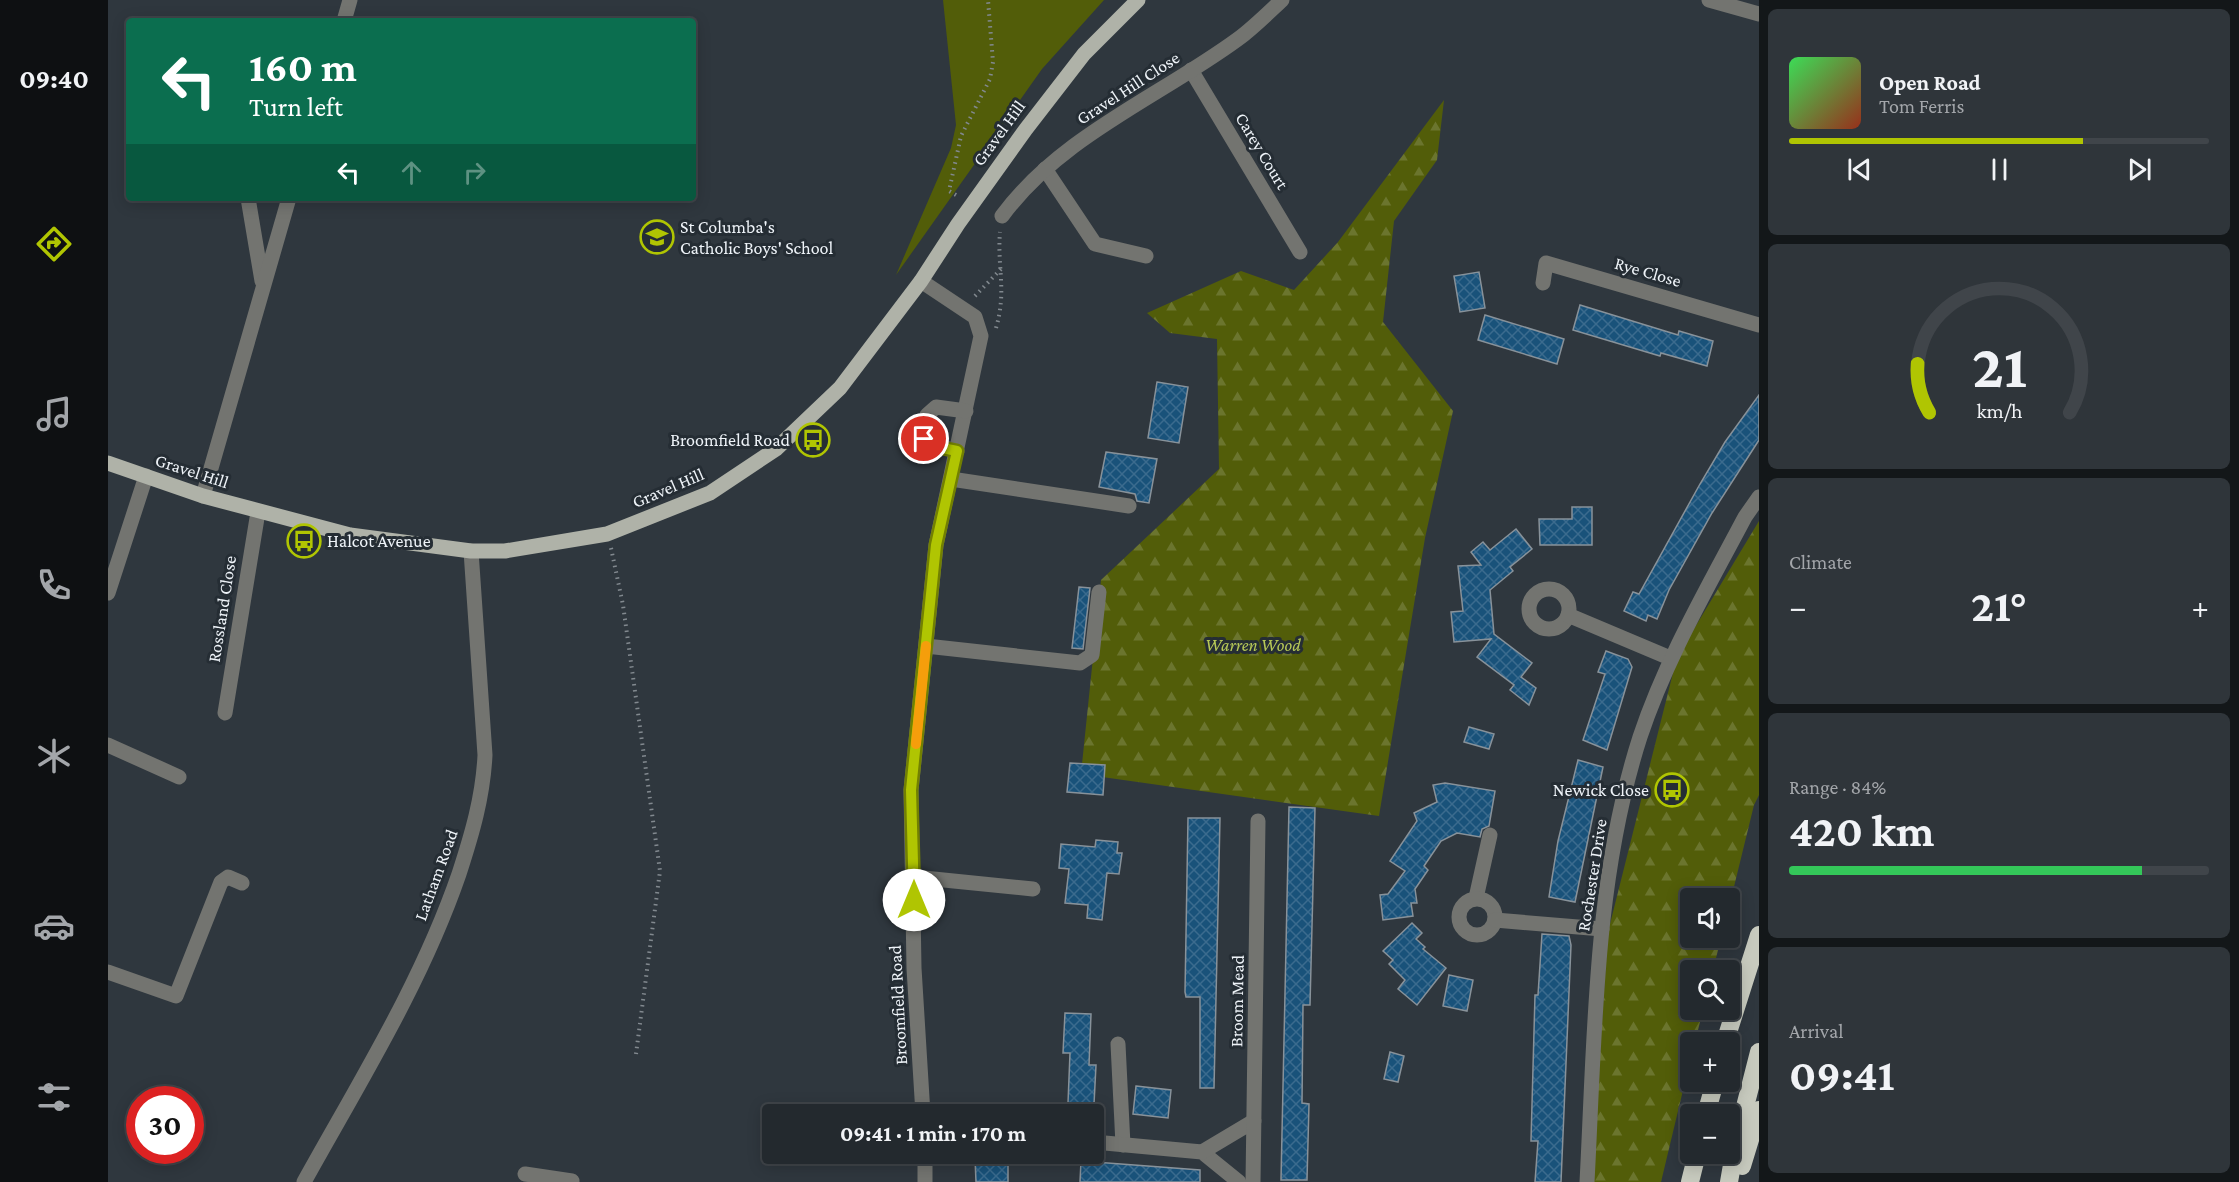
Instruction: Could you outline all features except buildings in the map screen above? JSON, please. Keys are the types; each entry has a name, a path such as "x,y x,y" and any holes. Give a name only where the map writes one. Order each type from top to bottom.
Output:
{"highway":[{"path":"1728,1032 1759,935"},
{"path":"1729,1182 1736,1142 1759,1052"},
{"path":"1737,1182 1759,1110"},
{"path":"1690,1182 1694,1164"}],"main road":[{"name":"Gravel Hill","path":"108,463 203,496 350,535 471,551 505,551 608,534 710,493 776,449 840,388 921,281 958,224 1026,129 1084,54 1138,0"}],"street":[{"path":"345,18 350,0"},
{"name":"Gravel Hill Close","path":"1002,216 1021,190 1072,147 1239,38 1282,0"},
{"path":"1709,0 1759,14"},
{"name":"Carey Court","path":"1191,70 1300,252"},
{"path":"1045,169 1095,244 1146,256"},
{"path":"249,201 263,284"},
{"path":"203,496 288,201"},
{"name":"Rye Close","path":"1543,283 1546,263 1759,325"},
{"name":"Broomfield Road","path":"921,281 975,317 981,336 936,545 911,790 914,968 922,1104"},
{"path":"957,451 925,443 927,415 936,407 966,411"},
{"path":"108,593 146,477"},
{"path":"951,479 1129,506"},
{"name":"Rochester Drive","path":"1587,1182 1602,929 1613,850 1640,739 1670,658 1745,516 1759,497"},
{"name":"Rossland Close","path":"225,713 258,512"},
{"name":"Latham Road","path":"304,1182 388,1036 414,984 451,897 476,822 484,787 485,755 471,551"},
{"path":"926,646 1080,663 1092,655 1099,592"},
{"path":"1568,615 1670,658"},
{"path":"108,745 179,777"},
{"name":"Broom Mead","path":"1253,1182 1258,821"},
{"path":"1490,836 1476,898 1461,907 1458,919 1463,930 1473,935 1485,934 1495,920"},
{"path":"108,972 176,996 221,882 228,877 242,883"},
{"path":"914,877 1033,889"},
{"path":"1476,898 1490,904 1495,920"},
{"path":"1495,920 1602,929"},
{"path":"1118,1044 1123,1145"},
{"path":"1202,1152 1254,1122"},
{"path":"1104,1143 1202,1152 1239,1182"},
{"path":"924,1164 925,1182"},
{"path":"525,1174 575,1182"}],"path":[{"path":"956,195 949,190 962,136 990,79 993,62 988,0"},
{"path":"996,328 1002,307 999,244 1002,216"},
{"path":"975,296 1001,269"},
{"path":"608,534 623,605 660,871 636,1054"}],"green space":[{"path":"943,0 1104,0 1042,69 896,275 951,148 956,125"},
{"name":"Warren Wood","path":"1444,100 1437,160 1394,221 1383,322 1453,411 1425,538 1379,816 1081,774 1101,580 1219,469 1217,339 1170,333 1147,313 1241,271 1294,290 1338,242"},
{"path":"1759,521 1759,795 1754,805 1734,888 1680,888 1680,948 1718,948 1716,960 1680,960 1680,1020 1700,1020 1698,1032 1680,1032 1680,1092 1683,1092 1661,1182 1591,1182 1608,932 1677,657"}],"slow traffic":[{"path":"916,744 926,646"}],"place":[{"name":"St Columba's Catholic Boys' School","path":"657,237"},
{"name":"Broomfield Road","path":"813,440"},
{"name":"Halcot Avenue","path":"304,541"},
{"name":"Newick Close","path":"1672,790"}],"route":[{"path":"914,900 911,790 936,545 957,451 928,445 924,439"}]}
